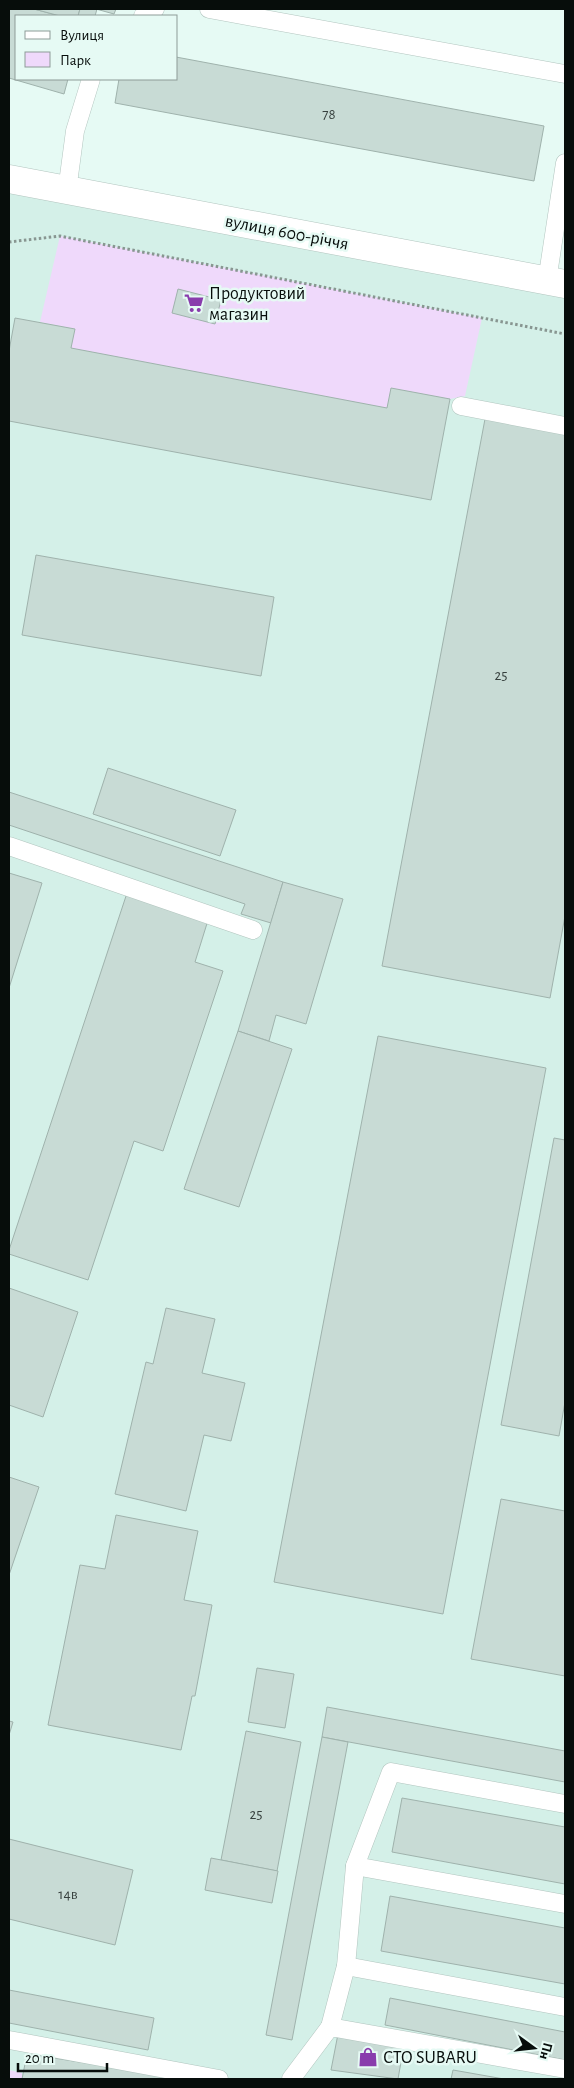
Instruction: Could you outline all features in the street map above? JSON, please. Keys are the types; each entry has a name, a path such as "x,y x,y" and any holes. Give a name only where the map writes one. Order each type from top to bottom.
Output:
{"street":[{"name":"вулиця 600-річчя","path":"9,179 556,282"}],"lane":[{"path":"144,15 155,9"},
{"path":"209,9 565,74"},
{"path":"67,191 75,131 90,80"},
{"path":"556,282 565,163"},
{"path":"461,406 565,426"},
{"path":"9,846 253,930"},
{"path":"291,2079 330,2027 346,1966 355,1866 391,1772 565,1804"},
{"path":"355,1866 565,1904"},
{"path":"346,1966 565,2007"},
{"path":"330,2027 565,2069"},
{"path":"9,2040 219,2079"}],"path":[{"path":"9,242 60,236 565,334"}],"shaded area":[{"path":"9,175 565,284 565,2079 22,2079 22,2073 9,2070"}],"green space":[{"path":"60,236 482,318 465,396 450,399 391,388 387,408 71,348 75,329 40,322"},
{"path":"9,2070 22,2073 22,2079 9,2079"}],"building":[{"path":"9,9 34,9 56,15 15,15 15,80 9,78"},
{"path":"34,9 80,9 78,15 56,15"},
{"path":"80,9 97,9 95,15 78,15"},
{"path":"96,9 116,9 114,14"},
{"path":"178,57 544,126 534,181 115,103 119,80 178,80"},
{"path":"16,80 68,80 64,94"},
{"path":"178,289 221,300 215,324 172,313"},
{"path":"15,318 75,329 71,348 387,408 391,388 450,399 431,500 9,421 9,351"},
{"path":"485,419 565,434 565,916 550,998 382,966"},
{"path":"36,555 274,597 261,676 22,635"},
{"path":"108,768 236,810 220,856 93,814"},
{"path":"9,792 283,882 271,923 241,914 245,904 9,825"},
{"path":"9,873 42,883 9,988"},
{"path":"283,882 343,899 306,1024 276,1015 269,1041 238,1031"},
{"path":"128,890 209,917 195,962 223,971 163,1151 134,1141 88,1280 9,1254 9,1250"},
{"path":"238,1031 292,1049 239,1207 184,1189"},
{"path":"378,1036 546,1068 443,1614 274,1582"},
{"path":"554,1138 565,1140 565,1402 559,1436 501,1425"},
{"path":"9,1288 78,1312 43,1417 9,1405"},
{"path":"166,1308 215,1319 202,1373 245,1383 231,1441 204,1435 186,1511 115,1494 146,1362 153,1364"},
{"path":"9,1477 39,1487 9,1575"},
{"path":"501,1499 565,1511 565,1676 471,1659"},
{"path":"116,1515 198,1531 184,1600 212,1605 195,1696 192,1696 181,1750 48,1725 80,1565 105,1569"},
{"path":"257,1668 294,1674 285,1728 248,1722"},
{"path":"327,1707 565,1751 565,1782 322,1737"},
{"path":"9,1721 13,1722 9,1735"},
{"path":"246,1731 301,1742 277,1871 221,1860"},
{"path":"322,1737 348,1742 292,2040 266,2035"},
{"path":"402,1798 565,1827 565,1884 392,1852"},
{"path":"9,1839 133,1870 115,1945 9,1919"},
{"path":"211,1858 278,1871 272,1903 205,1890"},
{"path":"390,1896 565,1928 565,1984 381,1951"},
{"path":"9,1990 154,2018 148,2050 9,2023"},
{"path":"390,1998 565,2032 565,2060 385,2025"},
{"name":"СТО SUBARU","path":"338,2034 404,2045 398,2079 331,2070"},
{"path":"27,2054 193,2079 22,2079"},
{"path":"453,2070 504,2079 451,2079"}],"place":[{"name":"Продуктовий магазин","path":"194,303"},
{"name":"СТО SUBARU","path":"368,2057"}]}
